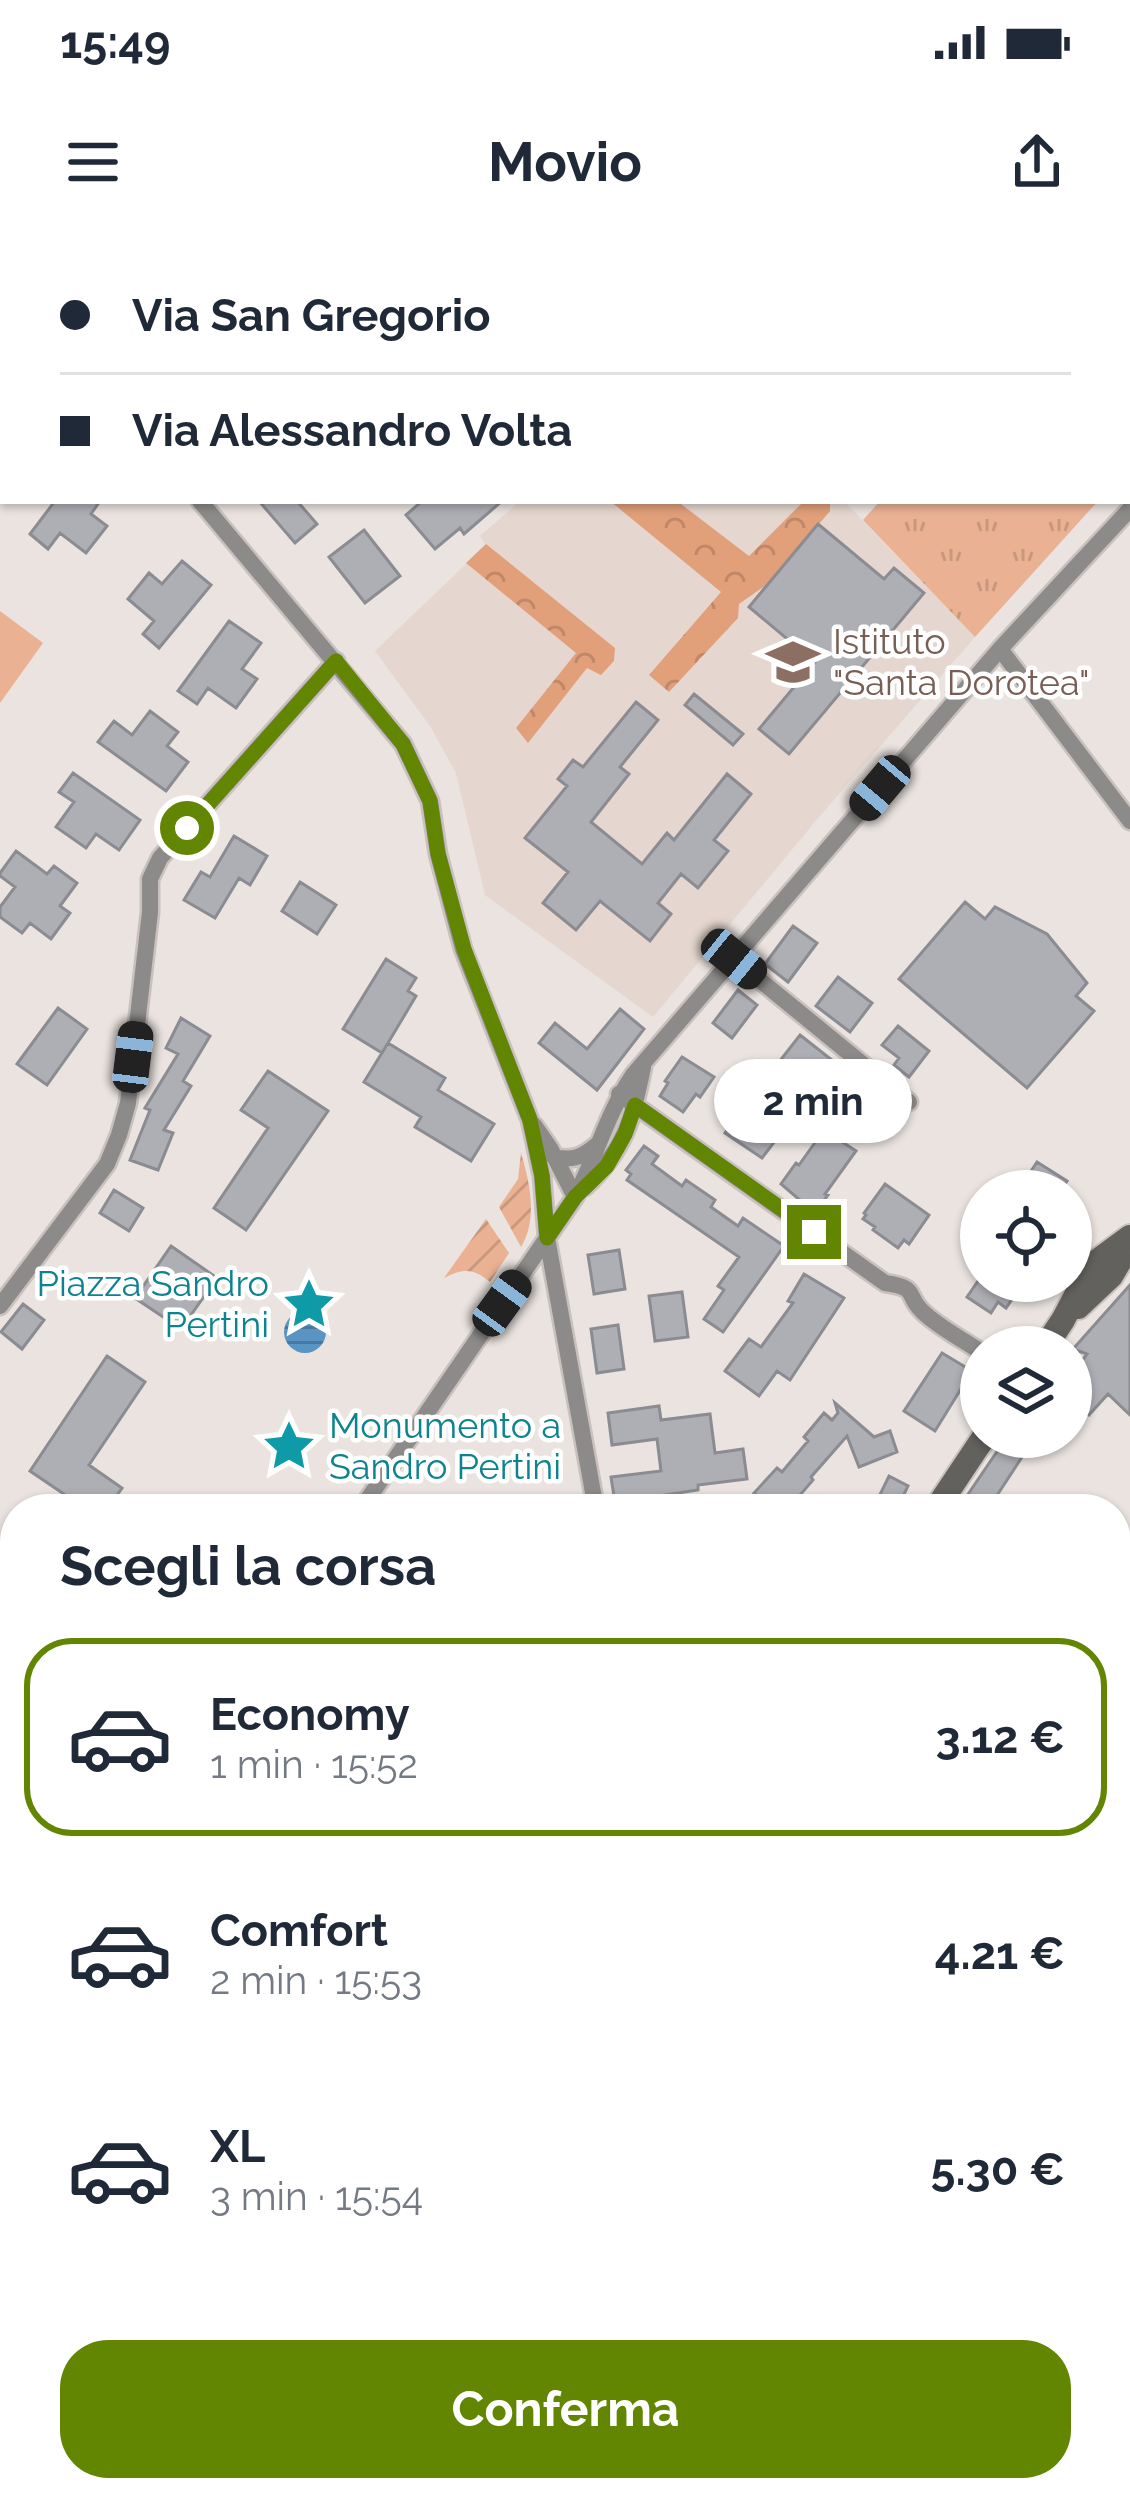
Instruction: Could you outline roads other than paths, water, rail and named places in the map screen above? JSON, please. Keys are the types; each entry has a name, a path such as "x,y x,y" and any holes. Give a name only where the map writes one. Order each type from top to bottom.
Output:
{"main road":[{"path":"1060,1326 1092,1265 1130,1240"},
{"path":"946,1494 970,1458"}],"street":[{"path":"203,504 403,744 430,801 438,854 464,949 530,1120 593,1494"},
{"path":"575,1197 607,1166 625,1134 633,1075 1000,649 1130,509"},
{"path":"1000,649 1130,819"},
{"path":"0,1306 107,1165 128,1103 150,879 160,858 336,661"},
{"path":"734,959 909,1102"},
{"path":"554,1157 571,1160 586,1155 627,1100"},
{"path":"627,1100 885,1283 901,1285 913,1294 918,1309 960,1338"},
{"path":"530,1120 575,1197"},
{"path":"371,1494 575,1197 599,1142"}],"water":[{"path":"305,1311 320,1317 326,1332 320,1347 305,1353 290,1347 284,1332 290,1317"}],"place":[{"name":"Istituto \"Santa Dorotea\"","path":"793,662"},
{"name":"Piazza Sandro Pertini","path":"309,1304"},
{"name":"Monumento a Sandro Pertini","path":"289,1446"}]}
